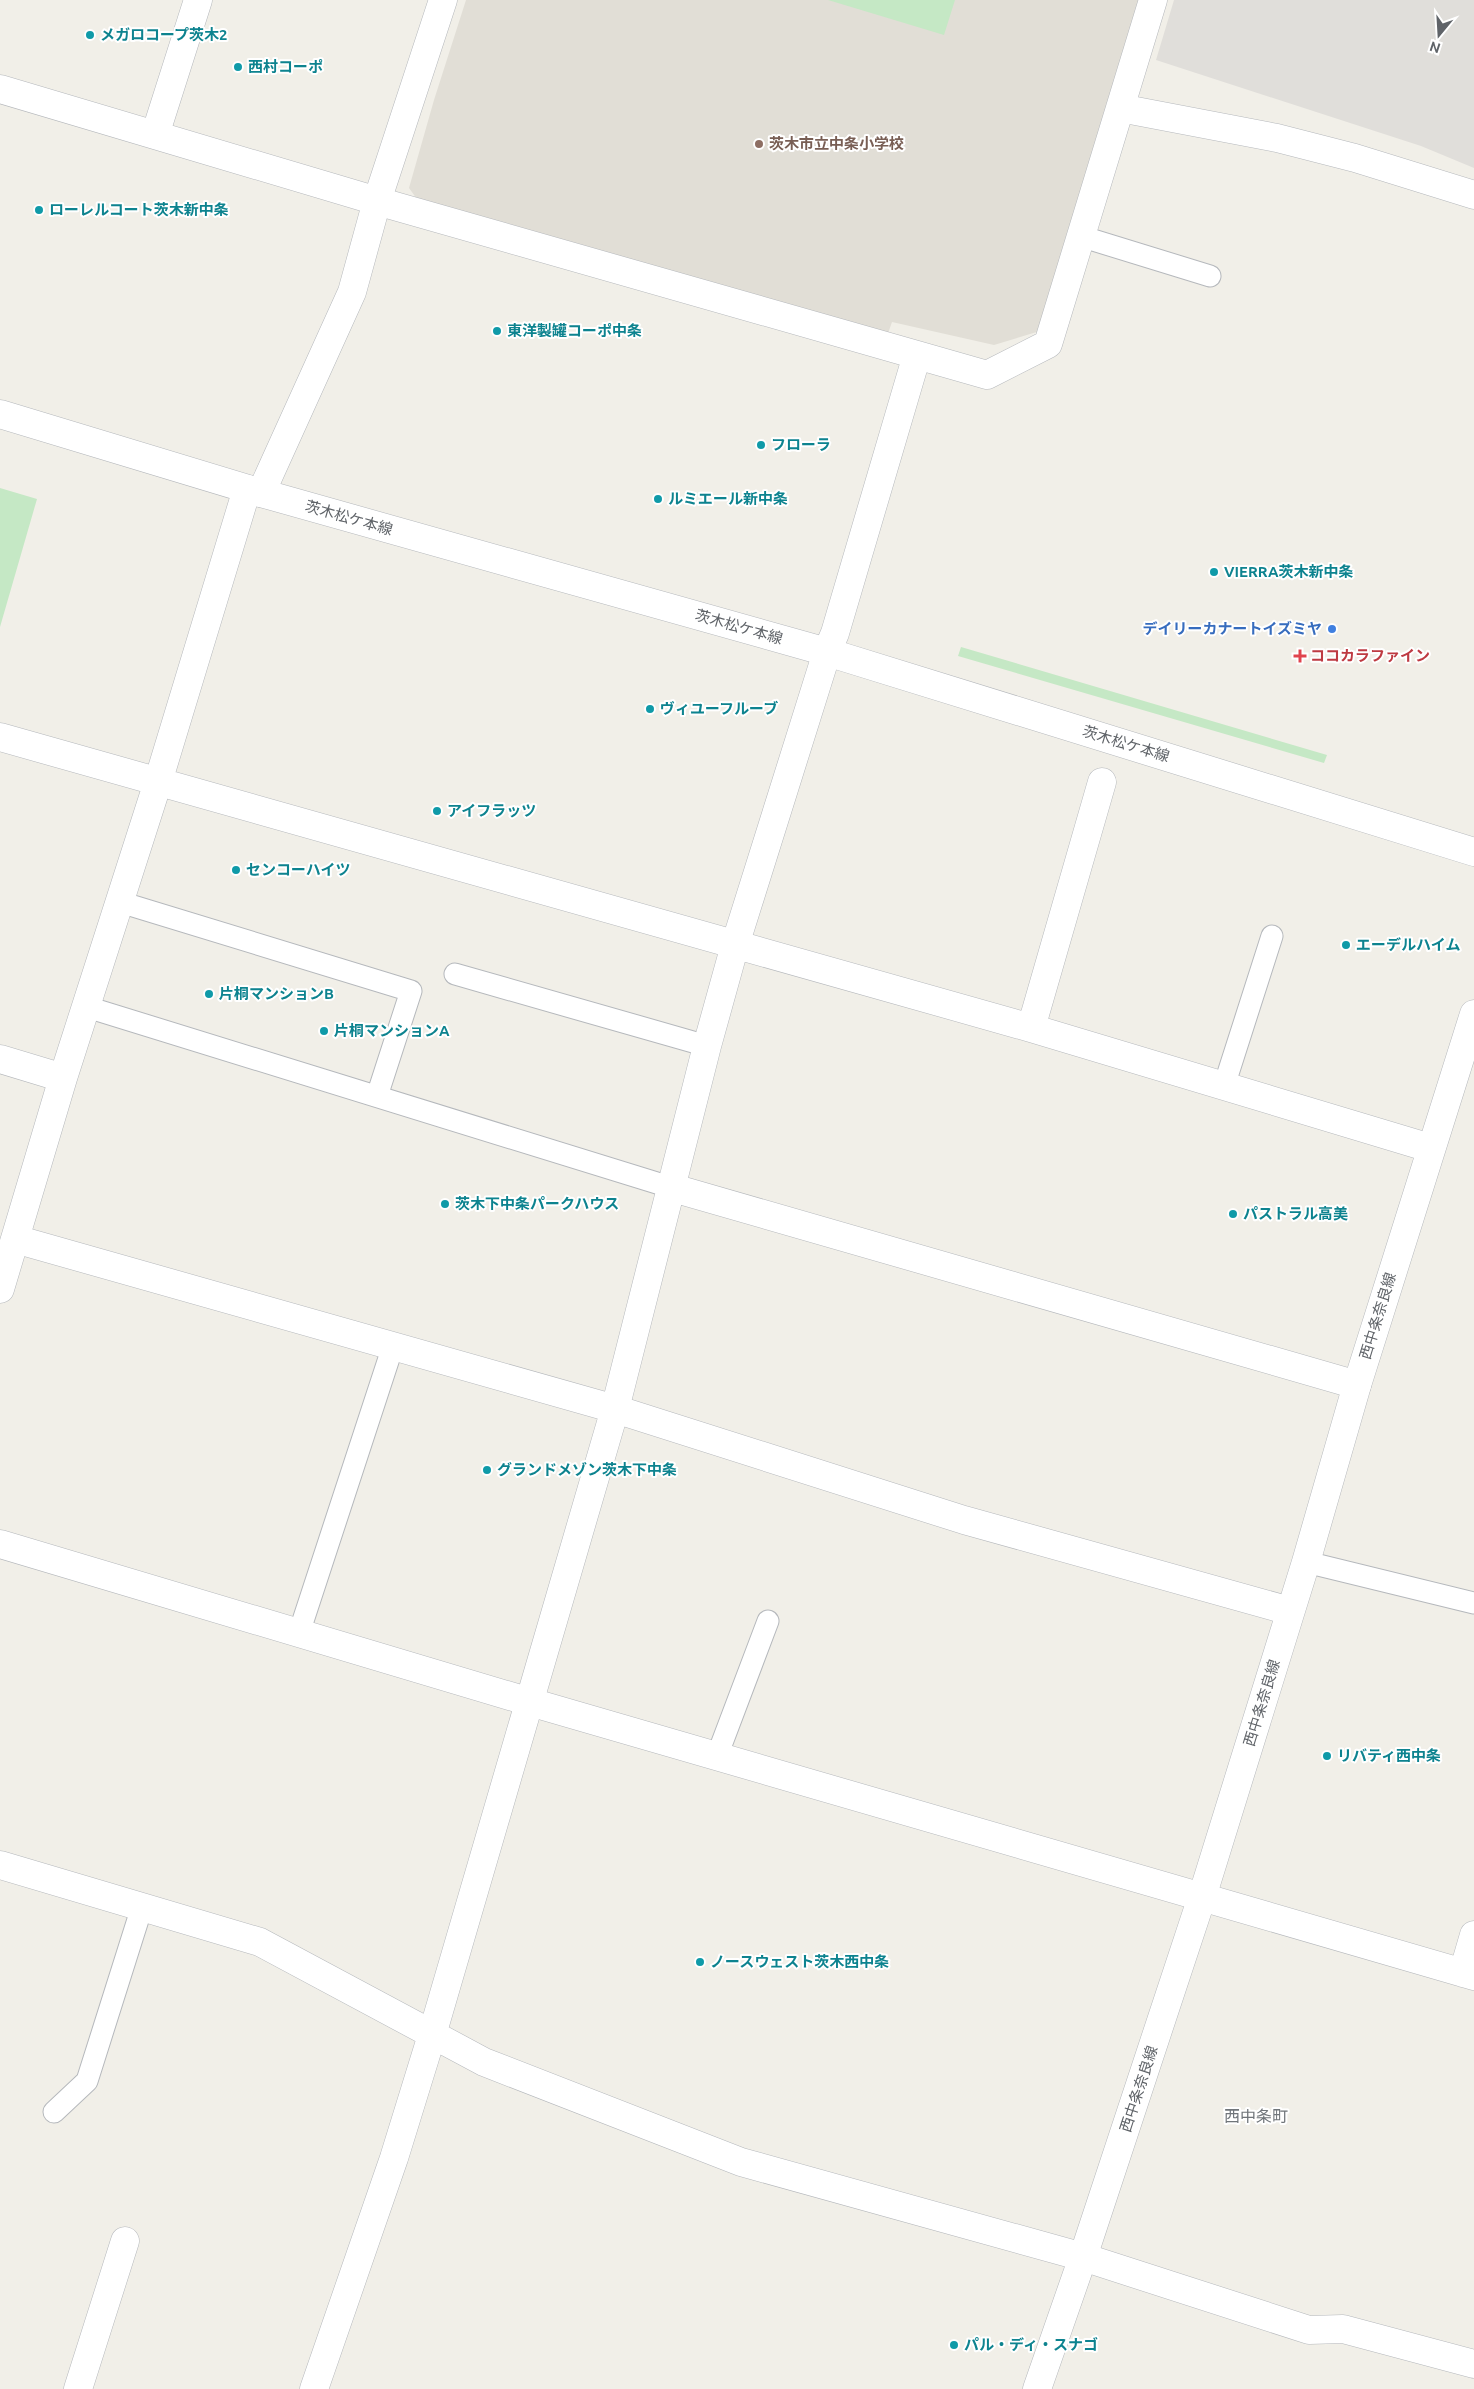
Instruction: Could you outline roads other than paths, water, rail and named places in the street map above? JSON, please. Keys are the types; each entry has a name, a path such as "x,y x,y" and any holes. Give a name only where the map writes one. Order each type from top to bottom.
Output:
{"street":[{"path":"155,135 198,0"},
{"path":"0,1289 8,1252 63,1078 254,491 352,292 377,201 443,0"},
{"path":"0,89 377,201 987,375 1048,344 1153,0"},
{"path":"1120,108 1278,138 1355,158 1474,195"},
{"path":"314,2389 390,2167 432,2035 615,1409 707,1046 735,945 827,652 835,633 917,355"},
{"name":"茨木松ケ本線","path":"0,414 254,491 827,652 1474,852"},
{"path":"0,737 1031,1028 1430,1148"},
{"path":"1031,1028 1102,782"},
{"name":"西中条奈良線","path":"1037,2389 1084,2257 1202,1897 1306,1562 1357,1385 1430,1148 1474,1014"},
{"path":"0,1059 63,1078"},
{"path":"672,1188 1357,1385"},
{"path":"8,1252 392,1346 615,1409 964,1520 1290,1612"},
{"path":"0,1544 530,1702 1468,1975 1474,1934"},
{"path":"0,1865 260,1942 484,2062 741,2162 1084,2257 1309,2330 1343,2330 1474,2364"},
{"path":"78,2389 125,2241"}],"lane":[{"path":"1080,236 1210,276"},
{"path":"120,902 411,991 377,1096"},
{"path":"1224,1086 1272,936"},
{"path":"455,974 707,1046"},
{"path":"87,1007 672,1188"},
{"path":"299,1633 392,1346"},
{"path":"1306,1562 1474,1603"},
{"path":"717,1756 768,1621"},
{"path":"54,2112 87,2081 142,1907"}],"place":[{"name":"メガロコープ茨木2","path":"90,35"},
{"name":"西村コーポ","path":"238,67"},
{"name":"茨木市立中条小学校","path":"759,144"},
{"name":"ローレルコート茨木新中条","path":"39,210"},
{"name":"東洋製罐コーポ中条","path":"497,331"},
{"name":"フローラ","path":"761,445"},
{"name":"ルミエール新中条","path":"658,499"},
{"name":"VIERRA茨木新中条","path":"1214,572"},
{"name":"デイリーカナートイズミヤ","path":"1332,629"},
{"name":"ココカラファイン","path":"1300,656"},
{"name":"ヴィユーフルーブ","path":"650,709"},
{"name":"アイフラッツ","path":"437,811"},
{"name":"センコーハイツ","path":"236,870"},
{"name":"エーデルハイム","path":"1346,945"},
{"name":"片桐マンションB","path":"209,994"},
{"name":"片桐マンションA","path":"324,1031"},
{"name":"茨木下中条パークハウス","path":"445,1204"},
{"name":"パストラル高美","path":"1233,1214"},
{"name":"グランドメゾン茨木下中条","path":"487,1470"},
{"name":"リバティ西中条","path":"1327,1756"},
{"name":"ノースウェスト茨木西中条","path":"700,1962"},
{"name":"パル・ディ・スナゴ","path":"954,2345"}],"district":[{"name":"西中条町","path":"1256,2116"}]}
